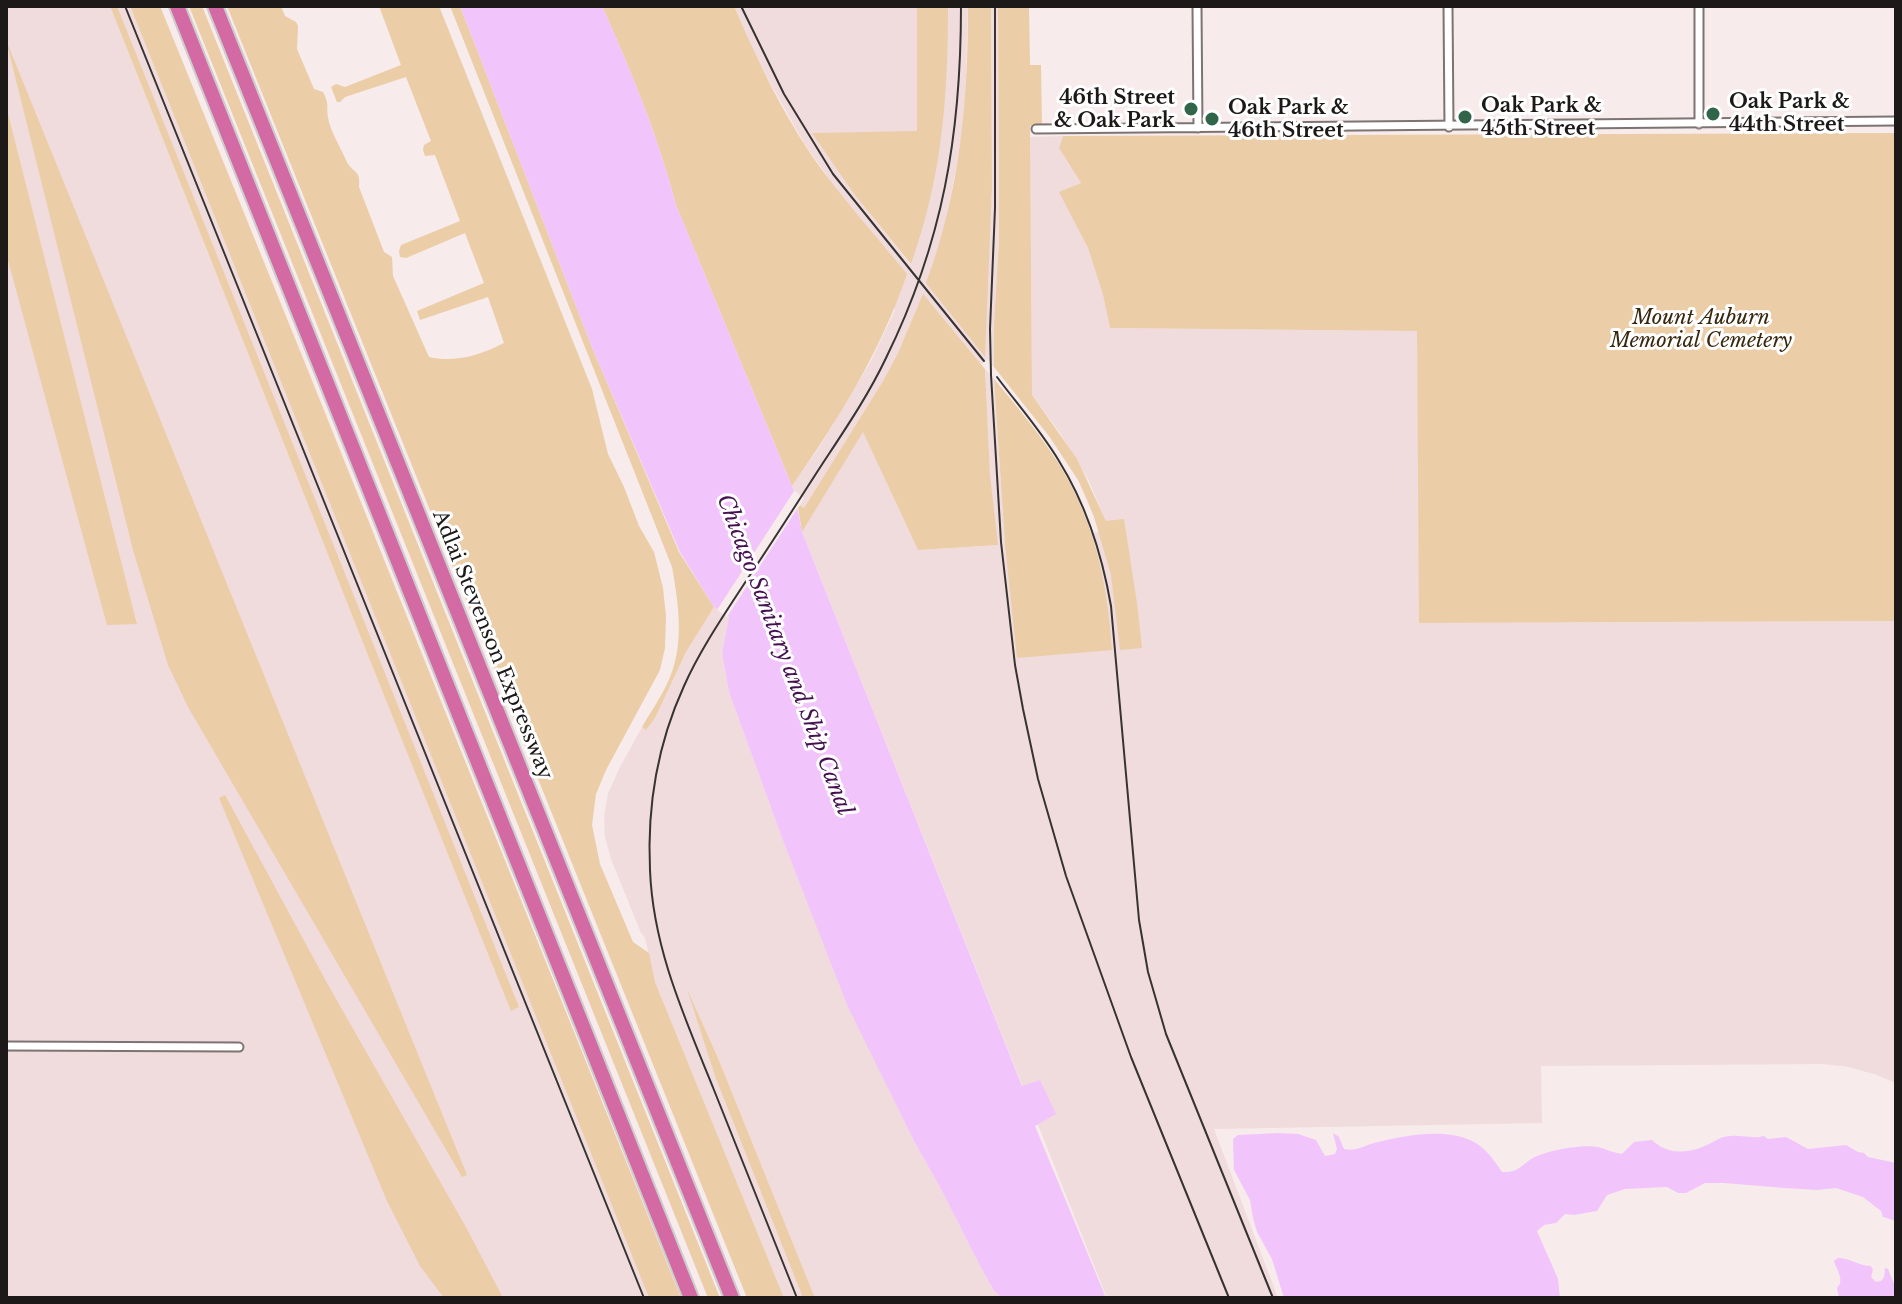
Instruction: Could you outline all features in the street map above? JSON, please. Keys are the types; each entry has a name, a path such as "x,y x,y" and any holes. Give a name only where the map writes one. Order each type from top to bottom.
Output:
{"highway":[{"path":"177,6 691,1298"},
{"name":"Adlai Stevenson Expressway","path":"215,6 732,1298"}],"street":[{"path":"1197,6 1198,128"},
{"path":"1448,6 1449,127"},
{"path":"1699,6 1699,124"},
{"path":"1036,129 1896,121"},
{"path":"6,1046 239,1047"}],"shaded area":[{"path":"6,6 110,6 511,1010 518,1008 117,6 130,6 649,1298 6,1298 6,253 137,624 6,105"},
{"path":"734,6 917,6 917,132 813,133 854,194 910,264 930,198 937,161 943,116 948,6 968,6 965,109 960,147 944,231 927,283 984,356 992,188 991,6 998,6 999,239 994,367 987,359 981,364 923,295 883,381 804,508 800,505 804,498 792,486 871,361 895,310 825,173 804,143 758,61"},
{"path":"1063,136 1059,148 1081,183 1060,192 1088,248 1110,328 1417,331 1420,623 1896,621 1896,1083 1844,1066 1820,1064 1541,1066 1542,1123 1214,1129 1278,1298 1107,1298 802,532 863,431 918,550 997,545 985,369 994,379 1005,544 1099,532 1106,521 1089,481 1032,395 1030,137"},
{"path":"714,607 729,617 722,653 729,692 809,906 914,1141 994,1291 1002,1298 815,1298 691,999 716,1079 803,1298 784,1298 655,982 645,938 611,859 605,837 604,816 608,794 619,769 642,727 646,729 655,718 686,652"}],"green space":[{"path":"110,6 117,6 519,1007 511,1011 375,673"},
{"path":"130,6 160,6 681,1298 649,1298"},
{"path":"189,6 202,6 720,1298 708,1298"},
{"path":"227,6 281,6 285,16 296,22 297,49 314,89 323,92 331,127 348,164 359,177 359,187 384,252 392,257 393,276 429,357 448,359 477,354 504,343 488,297 420,320 417,311 484,283 465,233 406,258 400,257 401,245 460,221 435,155 425,156 424,145 431,141 406,77 345,97 340,102 337,102 331,87 336,84 345,87 401,65 379,6 439,6 592,389 608,454 639,526 654,552 663,588 665,648 660,670 596,794 592,825 600,864 633,942 649,953 655,982 784,1298 747,1298"},
{"path":"450,6 460,6 591,345 679,552 714,607 686,652 655,718 646,730 642,727 667,684 676,656 678,611 672,567"},
{"path":"602,6 734,6 775,93 811,155 907,274 885,330 857,384 792,486 676,205 643,104"},
{"path":"917,6 948,6 947,54 945,103 935,175 911,264 854,194 812,133 917,131"},
{"path":"968,6 991,6 992,188 985,357 926,283 947,215 960,146"},
{"path":"998,6 1029,6 1030,65 1041,65 1042,126 1030,126 1032,395 1077,459 1106,521 1124,519 1142,648 1120,650 1111,575 1094,517 1078,480 1049,436 994,367 999,239"},
{"path":"6,40 467,1175 462,1177 188,707 168,665 133,550"},
{"path":"6,105 137,624 107,625 6,253"},
{"name":"Mount Auburn Memorial Cemetery","path":"1896,133 1896,621 1419,623 1417,331 1110,328 1088,248 1059,192 1081,183 1059,148 1063,136"},
{"path":"923,294 985,369 990,474 998,545 918,550 863,432 802,532 798,508 800,505 804,508 883,381"},
{"path":"994,379 1044,443 1078,499 1102,572 1112,650 1017,658 1005,544"},
{"path":"225,795 503,1298 444,1298 420,1266 387,1201 219,798"},
{"path":"687,989 815,1298 803,1298 716,1079"}],"water":[{"name":"Chicago Sanitary and Ship Canal","path":"460,6 602,6 643,104 676,205 794,491 802,532 1022,1086 1040,1080 1056,1114 1035,1126 1106,1298 1002,1298 994,1291 914,1141 848,1007 729,692 722,653 729,617 714,607 680,552 591,345"},
{"path":"1333,1133 1348,1150 1410,1136 1450,1134 1477,1144 1502,1172 1517,1170 1535,1157 1557,1150 1592,1146 1622,1154 1634,1142 1652,1140 1678,1152 1700,1148 1728,1136 1786,1137 1808,1149 1846,1145 1868,1157 1896,1163 1896,1221 1883,1217 1881,1211 1863,1197 1836,1188 1817,1190 1705,1183 1686,1193 1678,1193 1667,1187 1625,1189 1607,1195 1597,1211 1565,1214 1556,1223 1544,1225 1537,1231 1558,1279 1560,1298 1284,1298 1272,1259 1257,1232 1250,1200 1234,1170 1233,1139 1238,1135 1298,1134 1316,1140 1325,1156 1335,1154 1337,1149"},
{"path":"1838,1258 1871,1266 1871,1277 1876,1282 1881,1281 1885,1268 1888,1269 1896,1298 1839,1298 1837,1288 1840,1279 1834,1261"}],"pier":[{"path":"794,491 799,494 801,503 727,617 717,610"}],"railway":[{"path":"125,6 644,1298"},
{"path":"741,6 784,94 833,174 984,361"},
{"path":"797,1298 672,983 652,899 650,823 653,799 667,730 691,672 723,617 864,400 906,315 935,230 945,187 957,99 961,6"},
{"path":"995,6 991,375 1001,542 1015,665 1038,779 1066,876 1131,1057 1229,1298"},
{"path":"997,377 1059,461 1078,495 1098,549 1111,606 1139,920 1148,972 1166,1034 1273,1298"}],"place":[{"name":"46th Street & Oak Park","path":"1191,109"},
{"name":"Oak Park & 44th Street","path":"1713,114"},
{"name":"Oak Park & 45th Street","path":"1465,117"},
{"name":"Oak Park & 46th Street","path":"1212,119"}]}
